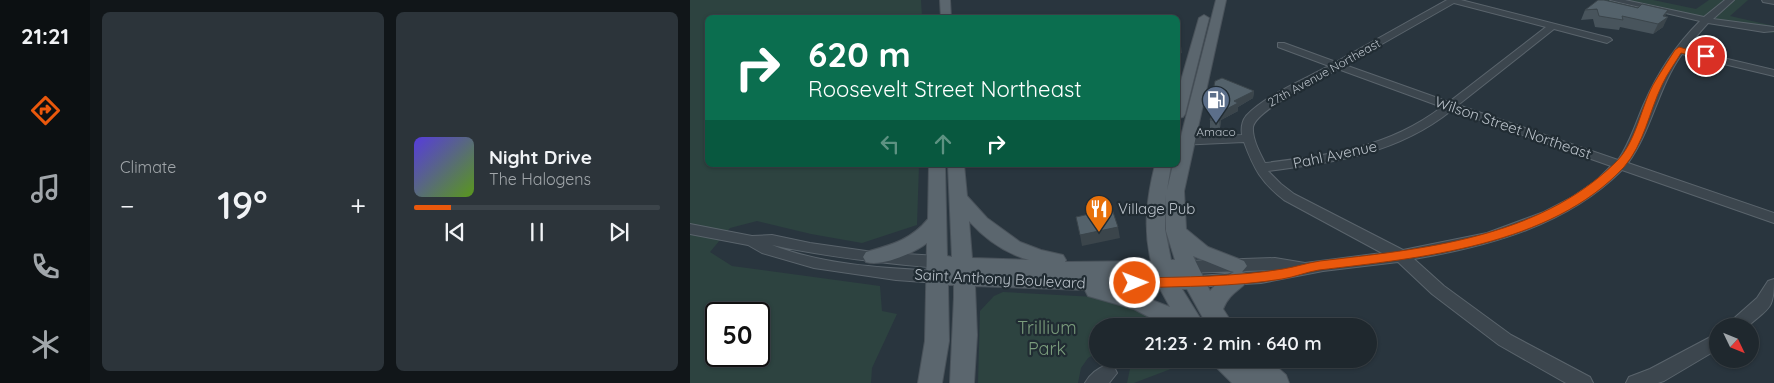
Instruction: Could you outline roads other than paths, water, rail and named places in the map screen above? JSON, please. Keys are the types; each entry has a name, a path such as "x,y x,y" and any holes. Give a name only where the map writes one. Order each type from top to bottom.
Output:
{"main road":[{"path":"945,0 946,15"},
{"path":"1180,108 1214,3"},
{"path":"1180,155 1214,3"},
{"path":"930,383 937,340 937,167"},
{"path":"956,167 964,272 965,335 962,383"},
{"path":"1162,167 1156,190 1154,234 1166,274 1186,316 1194,318"},
{"path":"1178,167 1175,191 1176,231 1189,274 1208,318"},
{"path":"960,198 987,230 1009,246 1038,258 1090,270"},
{"path":"873,257 914,244 928,232 938,218"},
{"path":"1176,231 1201,252 1238,272 1217,297 1211,318"},
{"name":"Saint Anthony Boulevard","path":"938,270 1056,283 1166,274"},
{"name":"Saint Anthony Boulevard","path":"964,272 1090,270 1189,274"},
{"path":"1056,283 1115,294 1150,306 1170,318"},
{"path":"1232,368 1248,383"},
{"path":"1261,368 1277,383"}],"street":[{"path":"1453,0 1607,40"},
{"name":"27th Avenue Northeast","path":"1249,138 1248,128 1250,119 1257,112 1453,0"},
{"path":"1614,0 1772,29"},
{"path":"1638,0 1708,18"},
{"path":"1708,18 1730,0"},
{"path":"1766,0 1774,2"},
{"name":"Saint Anthony Boulevard","path":"1189,274 1238,272 1283,274 1312,267 1401,256 1452,247 1524,226 1559,210 1584,196 1620,164 1632,149 1657,85 1679,50 1708,18"},
{"name":"Pahl Avenue","path":"1260,168 1330,159 1381,146 1420,128 1552,26"},
{"name":"Wilson Street Northeast","path":"1281,45 1450,106 1774,218"},
{"path":"1679,50 1774,73"},
{"path":"1182,141 1249,138 1260,168 1266,177 1289,197 1401,256 1438,290 1484,326 1505,340 1583,383"},
{"name":"Saint Anthony Boulevard","path":"690,229 752,241 772,240 938,270"},
{"name":"Saint Anthony Boulevard","path":"752,241 760,247 797,259 838,266 938,270"},
{"path":"1746,318 1763,303 1774,285"},
{"path":"1636,383 1664,371 1709,345"}],"place":[{"name":"Amaco","path":"1216,124"},
{"name":"Village Pub","path":"1099,233"}],"park label":[{"name":"Trillium Park","path":"1047,338"}]}
